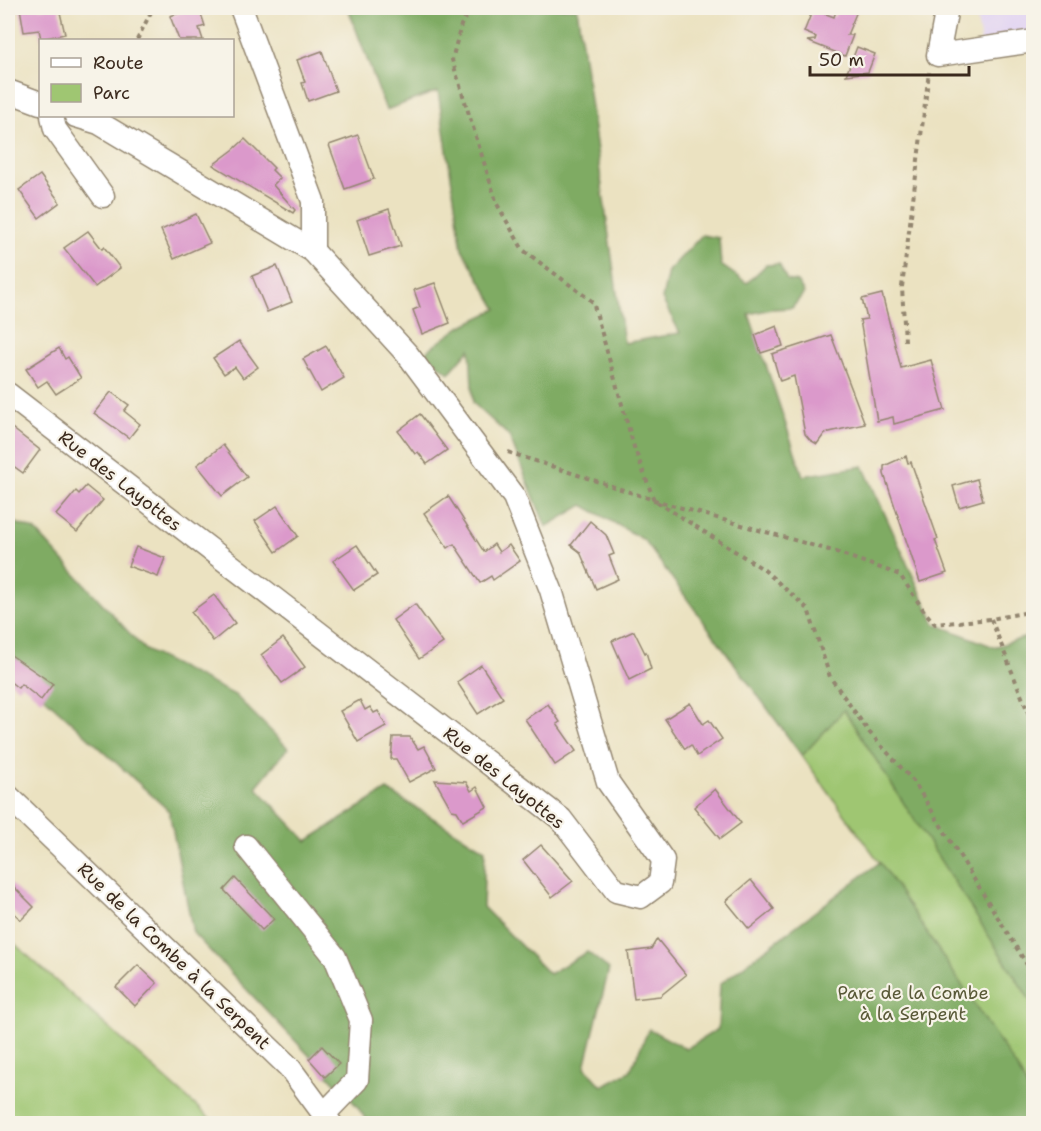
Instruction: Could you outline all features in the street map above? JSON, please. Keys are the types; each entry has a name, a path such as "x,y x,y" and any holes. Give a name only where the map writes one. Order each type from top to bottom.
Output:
{"street":[{"path":"241,8 313,201 313,251"},
{"path":"946,8 938,55 1034,41"},
{"path":"8,91 39,103"},
{"path":"52,117 55,129 103,196"},
{"name":"Rue des Layottes","path":"8,394 561,819 616,891 641,897 660,883 663,860 608,782 551,590 514,497 408,355 313,251 99,123 79,117"},
{"name":"Rue de la Combe à la Serpent","path":"8,796 289,1067 328,1118"},
{"path":"246,846 335,957 361,1020 357,1080 328,1118"}],"path":[{"path":"138,39 153,8"},
{"path":"471,8 461,25 452,60 497,204 523,250 593,302 634,447 654,500 763,569 808,609 830,677 869,732 914,782 1034,976"},
{"path":"905,341 903,275 927,75 938,55"},
{"path":"503,450 654,500 836,552 900,575 935,624 991,619 1034,611"},
{"path":"991,619 1034,727"}],"shaded area":[{"path":"975,8 1033,8 1033,35 981,43"}],"green space":[{"path":"348,8 577,8 624,343 680,333 662,299 668,271 702,235 719,238 721,265 747,283 766,265 779,264 787,280 797,282 804,293 792,308 771,309 749,314 803,476 863,466 935,624 994,647 1033,635 1033,1005 844,710 802,756 644,540 583,505 546,527 509,436 473,403 470,349 449,373 424,353 460,327 497,309 462,249 438,91 386,110"},
{"path":"8,520 35,530 145,650 235,695 288,748 256,787 307,841 387,790 485,850 483,907 549,974 587,952 609,969 585,1067 602,1086 630,1071 649,1029 686,1049 718,1029 720,984 880,862 1019,1071 1033,1100 1033,1123 368,1123 357,1106 193,933 169,811 8,664"},
{"name":"Parc de la Combe à la Serpent","path":"1033,667 1033,1123 651,1124 658,1095 880,863 802,756 807,680"},
{"path":"8,938 215,1123 8,1123"}],"building":[{"path":"20,8 59,8 65,34 41,39 39,30 24,32"},
{"path":"199,8 205,26 199,28 203,39 179,39 170,16"},
{"path":"837,8 857,11 847,35 853,35 845,56 807,41 815,40 816,37 804,32 813,9 834,17"},
{"path":"857,47 875,54 868,72 846,75"},
{"path":"322,51 336,91 308,101 302,83 305,82 297,60"},
{"path":"358,135 374,179 345,189 329,145"},
{"path":"245,139 274,168 272,170 280,178 273,185 295,210 293,213 213,165"},
{"path":"40,175 59,203 39,218 19,190"},
{"path":"389,209 401,246 369,256 357,220"},
{"path":"196,214 210,243 174,259 161,230"},
{"path":"88,231 120,268 95,287 64,248"},
{"path":"277,266 292,302 267,312 252,276"},
{"path":"435,283 450,323 422,334 413,310 420,307 414,290"},
{"path":"882,294 901,368 931,360 945,410 894,424 893,417 877,421 860,320 867,319 862,299"},
{"path":"777,326 783,346 761,353 755,335"},
{"path":"831,335 865,424 825,433 817,444 805,434 794,376 780,381 772,354"},
{"path":"239,341 258,367 243,378 235,367 224,374 213,358"},
{"path":"326,346 344,378 321,392 303,359"},
{"path":"59,348 65,359 68,357 81,378 56,394 47,381 38,387 26,369"},
{"path":"111,392 129,405 124,411 140,424 129,438 94,413"},
{"path":"420,414 447,450 427,464 418,452 415,454 398,431"},
{"path":"8,425 40,450 23,473 8,462"},
{"path":"223,445 247,477 222,496 197,465"},
{"path":"906,456 908,463 911,462 938,539 935,540 947,573 920,582 884,474 884,466"},
{"path":"977,479 983,500 959,507 953,486"},
{"path":"86,486 103,500 77,532 56,515 76,491 79,494"},
{"path":"448,496 484,552 494,544 499,552 509,545 520,561 493,580 491,576 480,583 454,544 448,548 424,513"},
{"path":"277,506 298,536 276,552 255,521"},
{"path":"590,521 606,535 614,554 609,556 618,579 596,589 580,552 571,545"},
{"path":"357,545 377,575 354,590 333,561"},
{"path":"136,547 165,558 158,577 128,566"},
{"path":"214,595 235,623 213,641 191,612"},
{"path":"415,604 443,643 419,659 393,620"},
{"path":"634,631 646,652 651,669 629,680 612,641"},
{"path":"283,638 305,667 282,683 261,655"},
{"path":"8,653 53,684 41,700 21,684 18,688 8,680"},
{"path":"481,665 503,698 478,714 457,682"},
{"path":"360,700 365,710 370,707 374,713 378,711 386,726 358,742 340,711"},
{"path":"690,703 703,724 709,720 722,739 697,756 691,745 685,749 665,719"},
{"path":"548,704 560,722 557,724 576,751 555,765 525,719"},
{"path":"393,737 410,737 418,749 424,746 436,768 409,782 396,759 391,759"},
{"path":"435,780 466,782 471,791 477,787 487,807 463,821 457,811 452,810"},
{"path":"715,789 741,823 720,839 694,807"},
{"path":"541,845 573,881 552,897 523,860"},
{"path":"235,878 274,919 262,930 224,890"},
{"path":"751,880 774,909 749,929 726,901"},
{"path":"8,881 34,907 21,920 8,907"},
{"path":"657,939 686,975 660,996 634,999 628,952 651,949"},
{"path":"138,965 157,983 135,1006 116,987"},
{"path":"322,1046 339,1064 325,1077 309,1059"}]}
